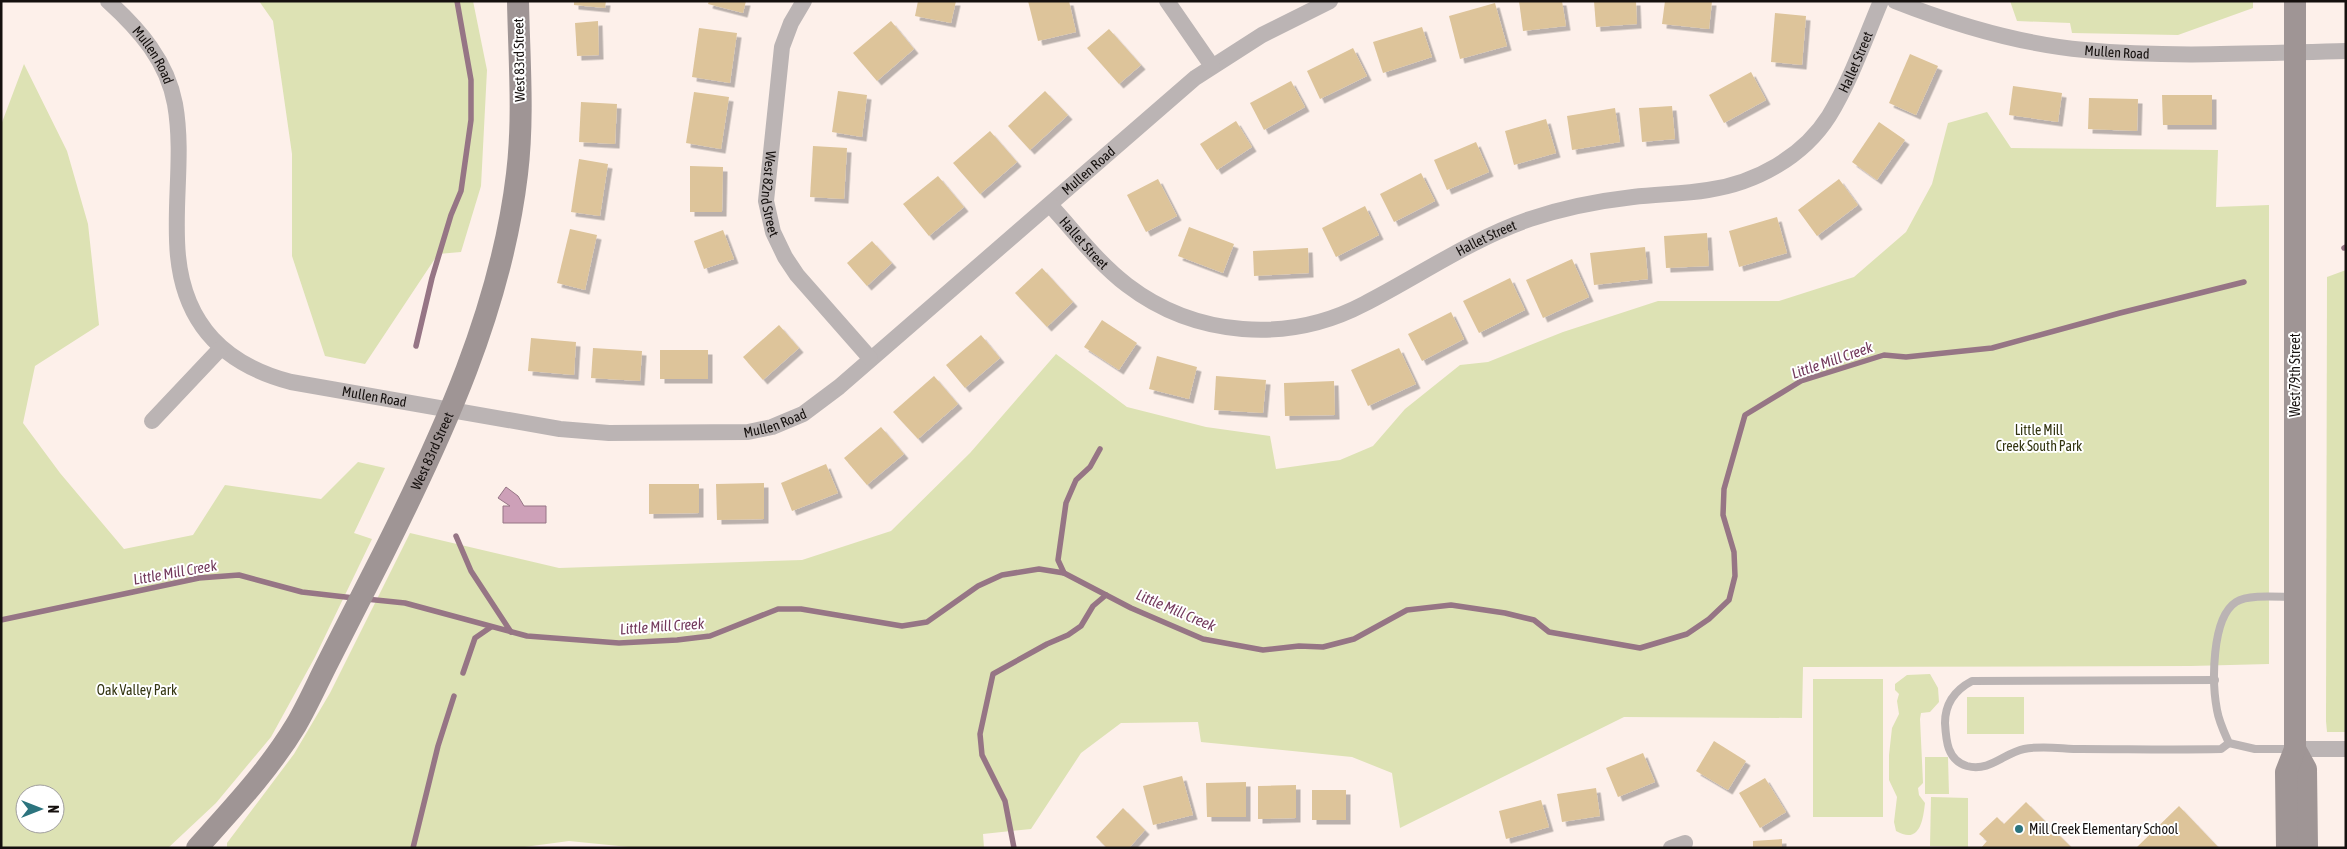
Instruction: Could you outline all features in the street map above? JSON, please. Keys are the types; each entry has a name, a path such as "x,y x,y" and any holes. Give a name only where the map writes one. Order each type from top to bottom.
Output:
{"street":[{"name":"Mullen Road","path":"108,1 134,24 146,39 160,62 170,87 175,104 179,140 178,256 184,287 193,309 220,349 246,366 270,376 451,411 560,429 609,433 748,432 772,428 803,414 834,392 870,358 1050,205 1125,137 1195,78 1262,35 1330,1"},
{"name":"West 83rd Street","path":"197,848 254,785 296,725 424,472 451,411 490,300 506,235 517,174 520,125 518,1"},
{"name":"West 82nd Street","path":"804,1 790,23 782,48 766,201 773,232 785,257 797,275 870,358"},
{"path":"1167,1 1212,66"},
{"name":"Hallet Street","path":"1050,205 1111,271 1127,285 1161,306 1199,322 1240,330 1260,330 1301,326 1336,318 1472,245 1528,220 1581,204 1709,190 1744,182 1762,174 1791,156 1805,144 1828,117 1843,89 1881,1"},
{"name":"Mullen Road","path":"1895,1 1960,25 2028,42 2084,50 2167,54 2346,51"},
{"name":"West 79th Street","path":"2287,848 2286,772 2295,749 2295,1"},
{"path":"152,421 220,349"},
{"path":"2295,749 2346,749"},
{"name":"West 79th Street","path":"2295,749 2306,769 2307,848"}],"lane":[{"path":"2229,742 2217,710 2215,680 2217,633 2223,615 2237,601 2259,597 2295,598"},
{"path":"2215,680 1972,681 1961,687 1950,698 1945,714 1947,746 1955,759 1967,766 1979,766 1993,764 2024,749 2221,749 2229,742"},
{"path":"2229,742 2255,749 2295,749"}],"green space":[{"path":"259,1 473,1 487,70 481,186 461,252 438,254 365,364 325,356 292,256 292,154 273,21"},
{"path":"2010,1 2253,1 2253,8 2178,35 2072,33 2070,23 2017,21"},
{"name":"Oak Valley Park","path":"24,64 67,151 88,224 99,325 35,366 23,423 60,473 124,549 193,535 225,485 321,499 358,462 385,468 354,533 372,539 315,657 271,737 216,803 168,848 1,848 1,125"},
{"name":"Little Mill Creek South Park","path":"1987,112 2011,148 2218,150 2216,207 2269,205 2269,664 1803,667 1802,718 1624,717 1400,828 1392,773 1352,757 1201,742 1198,722 1121,723 1081,753 1031,829 983,834 984,848 639,848 569,841 517,848 227,848 227,843 294,754 330,693 410,533 559,568 802,560 891,531 970,453 1056,354 1127,407 1206,427 1270,436 1276,469 1340,460 1373,446 1405,409 1460,365 1488,362 1563,332 1658,301 1779,301 1854,277 1906,232 1932,184 1948,123"},
{"path":"2346,270 2346,732 2327,732 2327,277"},
{"path":"1930,674 1938,688 1939,702 1930,712 1921,713 1920,719 1923,783 1918,788 1919,795 1925,803 1924,810 1919,829 1910,835 1904,835 1896,831 1894,822 1897,797 1889,780 1892,728 1899,714 1897,701 1899,694 1895,690 1895,684 1907,675"},
{"path":"1813,679 1883,679 1883,817 1813,817"},
{"path":"1967,697 2024,697 2024,734 1967,734"},
{"path":"1925,757 1948,757 1949,794 1925,794"},
{"path":"1931,797 1968,798 1968,847 1930,846"}],"shaded area":[{"path":"506,487 518,496 524,506 546,506 546,523 503,523 503,506 510,506 498,498"}],"building":[{"path":"574,1 606,1 605,8 574,5"},
{"path":"709,1 746,1 743,13 708,4"},
{"path":"918,1 956,1 951,23 915,16"},
{"path":"1028,1 1069,1 1076,32 1038,41"},
{"path":"1519,1 1562,1 1566,26 1523,31"},
{"path":"1594,1 1636,1 1637,24 1596,27"},
{"path":"1665,1 1712,1 1709,29 1662,24"},
{"path":"1495,3 1507,46 1460,59 1449,16"},
{"path":"1775,13 1806,16 1802,65 1771,62"},
{"path":"598,21 599,55 577,56 575,23"},
{"path":"891,21 914,49 877,81 853,53"},
{"path":"1422,27 1432,57 1383,73 1373,42"},
{"path":"699,28 737,33 730,83 692,77"},
{"path":"1109,29 1141,65 1119,84 1087,48"},
{"path":"1353,48 1367,76 1320,99 1307,71"},
{"path":"1910,54 1938,66 1916,115 1889,103"},
{"path":"1751,72 1766,100 1724,123 1709,95"},
{"path":"1291,81 1305,107 1264,130 1250,103"},
{"path":"2013,86 2062,93 2058,122 2009,115"},
{"path":"838,91 867,95 862,137 832,132"},
{"path":"1045,91 1068,115 1030,150 1008,126"},
{"path":"694,92 729,97 721,149 686,143"},
{"path":"2162,95 2212,95 2212,125 2163,125"},
{"path":"2089,98 2138,99 2137,131 2088,129"},
{"path":"581,102 617,104 615,144 579,142"},
{"path":"1672,106 1675,139 1642,142 1639,108"},
{"path":"1615,108 1620,142 1572,150 1567,116"},
{"path":"1546,119 1556,153 1514,165 1505,131"},
{"path":"1236,121 1252,147 1217,170 1200,144"},
{"path":"1879,122 1905,140 1877,180 1852,162"},
{"path":"990,131 1017,162 980,194 953,163"},
{"path":"1476,142 1489,172 1447,190 1434,160"},
{"path":"813,146 847,148 844,199 810,197"},
{"path":"579,159 608,164 600,216 571,212"},
{"path":"690,166 723,167 722,212 690,212"},
{"path":"1421,173 1435,201 1394,222 1380,194"},
{"path":"938,176 964,207 929,236 903,204"},
{"path":"1158,179 1177,216 1146,232 1127,195"},
{"path":"1839,179 1858,205 1817,236 1798,210"},
{"path":"1365,206 1379,235 1336,257 1322,228"},
{"path":"1777,217 1787,253 1739,267 1729,231"},
{"path":"1189,227 1234,244 1223,273 1178,256"},
{"path":"570,229 597,235 585,290 557,283"},
{"path":"723,230 734,259 704,269 694,241"},
{"path":"1707,233 1709,266 1666,268 1664,236"},
{"path":"872,241 892,263 867,286 847,263"},
{"path":"1645,247 1648,279 1594,285 1590,253"},
{"path":"1308,248 1309,273 1254,276 1253,251"},
{"path":"1572,259 1589,297 1543,318 1526,280"},
{"path":"1042,268 1073,302 1047,327 1015,293"},
{"path":"1510,278 1525,310 1479,333 1463,301"},
{"path":"1451,312 1464,339 1422,361 1408,334"},
{"path":"1102,320 1137,343 1119,370 1084,347"},
{"path":"779,325 799,348 763,380 743,357"},
{"path":"981,335 1000,358 965,388 946,365"},
{"path":"531,338 576,342 574,375 528,371"},
{"path":"593,348 642,351 640,381 591,378"},
{"path":"1399,348 1416,384 1368,406 1351,370"},
{"path":"660,350 708,350 708,379 660,379"},
{"path":"1157,356 1197,367 1189,399 1149,389"},
{"path":"934,376 958,404 918,439 893,412"},
{"path":"1216,376 1266,380 1263,413 1214,410"},
{"path":"1334,381 1335,415 1285,416 1284,383"},
{"path":"881,427 904,454 867,485 844,458"},
{"path":"826,464 838,493 792,511 781,483"},
{"path":"764,483 764,519 717,520 716,484"},
{"path":"649,484 699,484 699,513 649,514"},
{"path":"1714,741 1746,761 1728,790 1696,771"},
{"path":"1643,753 1655,782 1618,797 1606,768"},
{"path":"1182,776 1193,815 1153,825 1143,786"},
{"path":"1765,778 1786,812 1760,828 1739,793"},
{"path":"1246,782 1246,817 1207,817 1206,783"},
{"path":"1296,785 1296,818 1258,819 1258,786"},
{"path":"1596,788 1600,816 1562,822 1557,794"},
{"path":"1312,790 1346,790 1346,820 1312,820"},
{"path":"1541,800 1549,827 1506,839 1499,811"},
{"name":"Mill Creek Elementary School","path":"2026,802 2072,848 1981,848 1987,841 1979,834 1997,817 2004,824"},
{"name":"Mill Creek Elementary School","path":"2179,806 2219,848 2136,848"},
{"path":"1123,808 1145,830 1129,848 1107,848 1096,837"},
{"path":"1782,839 1782,848 1753,848 1753,841"}],"waterway":[{"path":"416,346 432,278 451,215 461,191 471,120 471,80 457,1"},
{"name":"Little Mill Creek","path":"366,599 405,603 527,636 619,643 710,636 778,609 801,609 902,626 927,622 978,586 1002,575 1039,569 1064,573 1131,608 1203,639 1263,650 1299,646 1323,647 1354,639 1407,610 1451,605 1505,613 1534,620 1549,632 1640,648 1687,634 1709,619 1729,600 1735,576 1734,552 1723,515 1724,489 1745,415 1801,381 1884,355 1906,357 1992,348 2244,282"},
{"path":"1064,573 1058,560 1066,503 1076,480 1090,467 1100,449"},
{"path":"456,536 471,571 511,632"},
{"name":"Little Mill Creek","path":"1,620 199,578 239,575 302,592 354,598"},
{"path":"1014,848 1005,801 982,755 980,734 993,674 1047,644 1068,635 1081,626 1093,606 1106,595"},
{"path":"463,673 475,638 491,627"},
{"path":"413,848 438,746 454,696"}],"place":[{"name":"Mill Creek Elementary School","path":"2019,829"}]}
